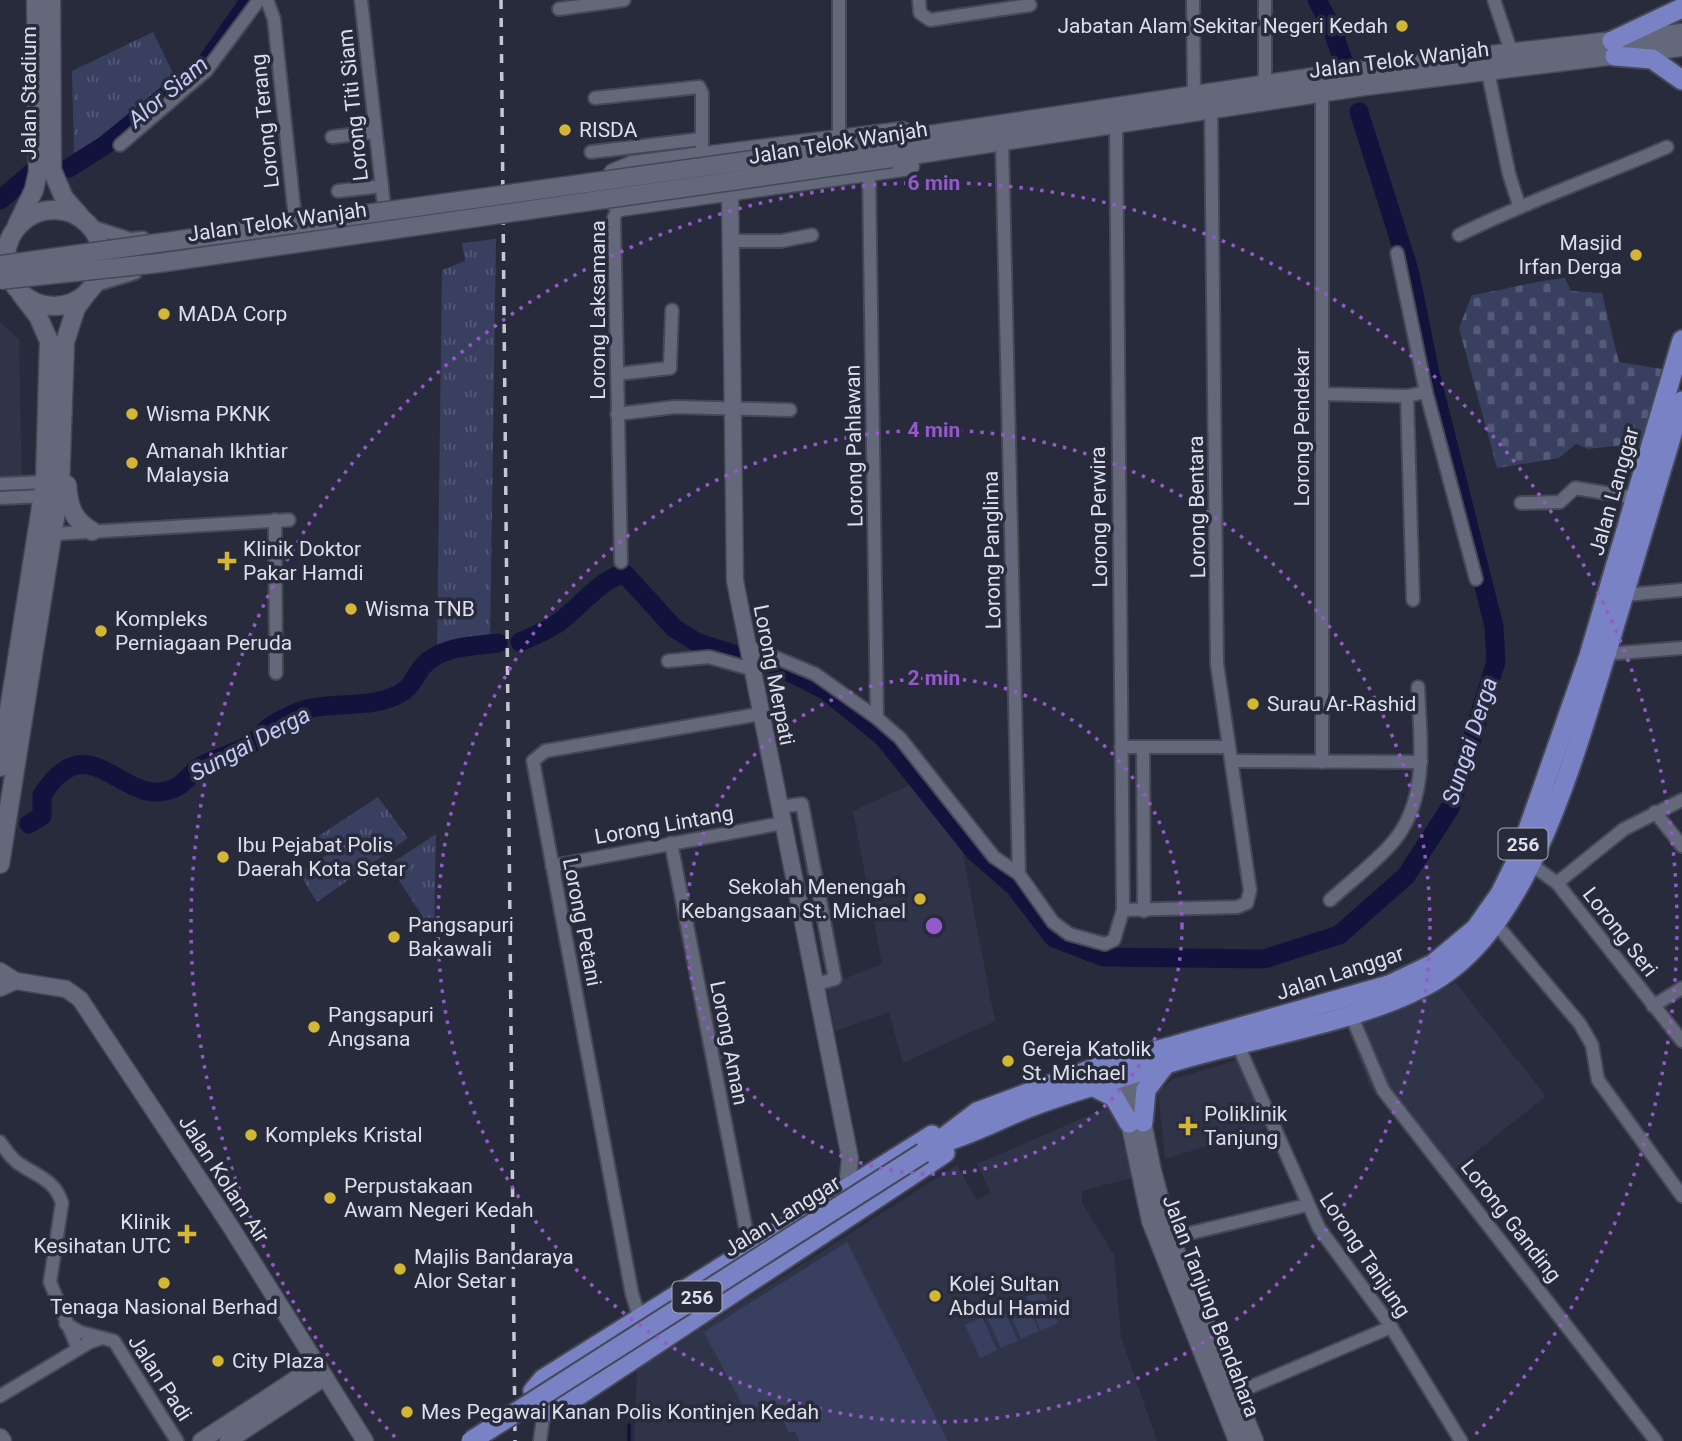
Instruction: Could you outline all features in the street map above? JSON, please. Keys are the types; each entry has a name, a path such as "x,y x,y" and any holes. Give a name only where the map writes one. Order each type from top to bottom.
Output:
{"main road":[{"name":"Jalan Stadium","path":"8,238 34,190 38,172 36,0"},
{"name":"Jalan Stadium","path":"51,0 52,170 64,198 86,223"},
{"path":"1613,48 1682,8"},
{"name":"Jalan Telok Wanjah","path":"0,265 890,149 1116,123 1322,92 1488,72 1682,33"},
{"name":"Jalan Telok Wanjah","path":"993,136 1194,94 1511,51 1682,47"},
{"path":"1613,48 1652,59 1682,80"},
{"path":"884,132 993,136 968,156 869,174 620,207 612,201 609,183 614,173 621,169 702,147 839,138 884,132"},
{"name":"Jalan Telok Wanjah","path":"0,280 159,262 890,149"},
{"path":"0,767 44,489 49,341 38,316 13,291 5,258 8,238 40,212 55,210 86,223 98,240 102,256 99,272 76,308 65,342 61,443 53,534 0,864"},
{"path":"13,291 40,304 62,305 91,288"},
{"name":"Jalan Langgar","path":"980,1119 1094,1087 1125,1069 1166,1064 1237,1043 1351,1015 1395,999 1441,977 1487,937 1496,924 1525,860 1594,698 1625,595 1676,398 1682,340"},
{"name":"Jalan Langgar","path":"471,1441 980,1119 1125,1069 1389,985 1433,964 1476,928 1525,860 1636,498 1676,398"},
{"path":"61,443 70,510 78,523 92,531"},
{"path":"1136,1123 1146,1090 1166,1064"},
{"name":"Jalan Tanjung Bendahara","path":"1125,1069 1136,1123 1170,1238 1254,1441"},
{"path":"1094,1087 1114,1097 1136,1123"},
{"path":"980,1119 561,1407 544,1410 533,1399 536,1384 924,1140 980,1119"},
{"name":"Jalan Tanjung Bendahara","path":"1136,1123 1139,1174 1158,1242 1238,1441"}],"street":[{"path":"120,145 206,71 259,0"},
{"name":"Lorong Terang","path":"267,0 274,19 295,218"},
{"name":"Lorong Titi Siam","path":"360,0 384,206"},
{"path":"559,9 624,0"},
{"path":"839,0 839,138"},
{"path":"919,0 922,17 930,20 1030,5"},
{"path":"1193,0 1194,94"},
{"path":"1265,0 1265,83"},
{"path":"1494,0 1511,51"},
{"path":"1488,72 1508,174 1519,205"},
{"path":"591,152 702,147 702,93 699,87 595,98"},
{"name":"Lorong Pendekar","path":"1322,92 1322,762"},
{"name":"Lorong Bentara","path":"1144,911 1237,907 1247,903 1250,890 1216,649 1211,109"},
{"name":"Lorong Perwira","path":"1116,123 1123,911"},
{"path":"332,137 375,132"},
{"name":"Lorong Panglima","path":"993,136 1019,874"},
{"path":"1459,235 1519,205 1605,174 1667,147"},
{"name":"Lorong Pahlawan","path":"869,174 877,718"},
{"path":"338,191 382,186"},
{"name":"Lorong Merpati","path":"730,192 735,581 850,1158 847,1189"},
{"path":"86,223 130,239 174,236 442,197 450,204 451,215 443,225 399,234 124,274 91,288"},
{"name":"Lorong Laksamana","path":"620,207 614,217 621,562"},
{"path":"731,241 781,241 812,235"},
{"path":"1397,253 1426,392 1476,579"},
{"path":"617,374 670,368 672,310"},
{"path":"1322,394 1407,396 1426,392"},
{"path":"1407,396 1413,600"},
{"name":"Lorong Laksamana","path":"617,414 675,407 790,410"},
{"path":"0,484 44,489"},
{"path":"1521,503 1560,502 1575,488 1636,498"},
{"path":"0,498 44,489"},
{"path":"275,520 276,673"},
{"path":"53,534 289,520"},
{"path":"1625,595 1682,590"},
{"path":"746,645 815,674 877,718 900,738 994,857 1019,874 1052,922 1069,934 1105,944 1111,942 1118,931 1123,911 1144,911 1143,747"},
{"path":"1606,654 1682,648"},
{"path":"668,661 709,657 751,669"},
{"path":"1331,900 1384,852 1402,830 1417,797 1421,762 1418,687"},
{"name":"Lorong Petani","path":"640,1319 632,1294 532,766 536,756 545,751 760,714"},
{"path":"1121,747 1229,747"},
{"path":"1232,761 1421,762"},
{"path":"1557,883 1624,829 1682,800"},
{"path":"781,815 802,804 835,979 816,984"},
{"path":"1655,812 1682,846"},
{"name":"Lorong Lintang","path":"552,866 671,843 781,815"},
{"name":"Lorong Aman","path":"671,843 750,1250"},
{"name":"Lorong Seri","path":"1525,860 1557,883 1682,1041"},
{"path":"1496,924 1580,1024 1592,1045 1598,1080 1682,1196"},
{"name":"Jalan Kolam Air","path":"0,971 16,981 66,989 80,999 224,1216 365,1441"},
{"path":"0,988 16,981"},
{"path":"1653,1006 1682,988"},
{"name":"Lorong Ganding","path":"1351,1015 1383,1090 1656,1441"},
{"name":"Lorong Tanjung","path":"1237,1043 1319,1228 1391,1327 1461,1441"},
{"path":"0,1142 15,1162 50,1182 62,1203 50,1282 78,1349"},
{"path":"850,1158 878,1169"},
{"path":"0,1162 15,1162"},
{"path":"1170,1238 1307,1205"},
{"path":"66,1324 87,1334 109,1338"},
{"path":"1234,1394 1391,1327"},
{"path":"0,1396 94,1340 109,1338"},
{"name":"Jalan Padi","path":"109,1338 177,1441"},
{"path":"201,1441 321,1371"},
{"path":"228,1441 321,1371"},
{"path":"540,1441 544,1410"}],"shaded area":[{"path":"0,322 19,339 22,481 0,481"},
{"name":"Sekolah Menengah Kebangsaan St. Michael","path":"916,782 959,834 995,1021 903,1063 889,1012 835,1031 826,986 882,964 853,811"},
{"path":"1456,983 1546,1096 1442,1179 1369,1085 1348,1029"},
{"path":"1238,1060 1267,1128 1165,1159 1158,1092 1173,1079"},
{"name":"Kolej Sultan Abdul Hamid","path":"1106,1108 1118,1122 1132,1178 1082,1191 1082,1203 1114,1255 1121,1337 1157,1441 634,1441 637,1370 957,1165 977,1200 991,1193 977,1164"}],"green space":[{"path":"153,32 177,81 117,129 74,153 72,71"},
{"path":"496,239 490,641 437,649 442,270 465,261 462,243"},
{"path":"1565,278 1571,291 1602,293 1619,362 1662,369 1642,443 1588,449 1576,444 1559,458 1497,468 1459,328 1472,295"},
{"path":"378,797 408,838 317,902 299,873 328,854 317,837"},
{"path":"436,834 434,934 389,865"},
{"path":"847,1242 948,1441 799,1441 795,1431 789,1433 773,1400 746,1412 704,1332"},
{"path":"1043,1290 1058,1323 1041,1331 1026,1297"},
{"path":"1024,1298 1039,1331 1021,1339 1007,1306"},
{"path":"1003,1307 1018,1341 1001,1348 986,1315"},
{"path":"982,1317 997,1350 980,1358 965,1325"}],"waterway":[{"name":"Alor Siam","path":"69,168 105,145 206,63 250,0"},
{"name":"Alor Siam","path":"1317,0 1331,26 1345,66"},
{"name":"Sungai Derga","path":"759,657 825,690 884,738 975,852 1014,886 1054,938 1104,957 1264,959 1339,935 1406,876 1450,808 1496,662 1494,626 1430,373 1409,270 1359,112"},
{"name":"Alor Siam","path":"0,200 35,170"},
{"name":"Sungai Derga","path":"520,642 555,625 607,581 625,574 674,628 696,642 743,657"},
{"name":"Sungai Derga","path":"29,824 42,816 42,795 60,773 77,765 94,766 142,790 160,792 180,785 205,764 248,746 268,728 295,714 322,706 385,700 406,689 423,666 439,654 458,648 498,643"},
{"path":"629,1425 629,1441"}],"railway":[{"path":"501,0 515,1441"}],"place":[{"name":"Jabatan Alam Sekitar Negeri Kedah","path":"1402,26"},
{"name":"RISDA","path":"565,130"},
{"name":"Masjid Irfan Derga","path":"1636,255"},
{"name":"MADA Corp","path":"164,314"},
{"name":"Wisma PKNK","path":"132,414"},
{"name":"Amanah Ikhtiar Malaysia","path":"132,463"},
{"name":"Klinik Doktor Pakar Hamdi","path":"227,561"},
{"name":"Wisma TNB","path":"351,609"},
{"name":"Kompleks Perniagaan Peruda","path":"101,631"},
{"name":"Surau Ar-Rashid","path":"1253,704"},
{"name":"Ibu Pejabat Polis Daerah Kota Setar","path":"223,857"},
{"name":"Sekolah Menengah Kebangsaan St. Michael","path":"920,899"},
{"name":"Pangsapuri Bakawali","path":"394,937"},
{"name":"Pangsapuri Angsana","path":"314,1027"},
{"name":"Gereja Katolik St. Michael","path":"1008,1061"},
{"name":"Poliklinik Tanjung","path":"1188,1126"},
{"name":"Kompleks Kristal","path":"251,1135"},
{"name":"Perpustakaan Awam Negeri Kedah","path":"330,1198"},
{"name":"Klinik Kesihatan UTC","path":"187,1234"},
{"name":"Majlis Bandaraya Alor Setar","path":"400,1269"},
{"name":"Tenaga Nasional Berhad","path":"164,1283"},
{"name":"Kolej Sultan Abdul Hamid","path":"935,1296"},
{"name":"City Plaza","path":"218,1361"},
{"name":"Mes Pegawai Kanan Polis Kontinjen Kedah","path":"407,1412"}]}
